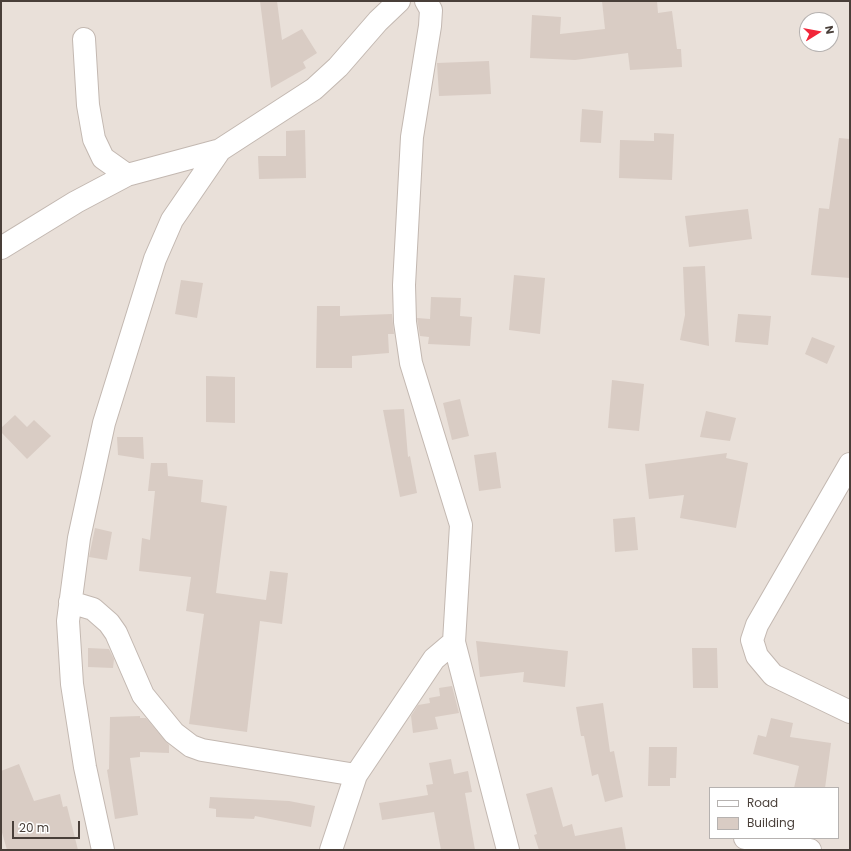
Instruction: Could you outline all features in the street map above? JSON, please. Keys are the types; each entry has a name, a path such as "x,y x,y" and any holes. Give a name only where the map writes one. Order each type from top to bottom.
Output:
{"street":[{"path":"1,248 76,202 126,175 220,150 314,89 338,66 378,21 399,1"},
{"path":"426,1 431,10 430,26 412,137 404,285 404,322 411,363 461,525 454,642 508,850"},
{"path":"84,39 88,105 94,139 102,158 126,175"},
{"path":"103,850 85,767 72,684 68,621 79,538 104,423 155,259 172,220 220,150"},
{"path":"850,464 757,625 752,640 757,656 773,675 850,712"},
{"path":"70,602 93,608 102,614 116,633 143,695 174,733 191,746 202,750 356,775"},
{"path":"331,850 356,775 434,659 454,642"},
{"path":"750,839 810,850"}],"shaded area":[{"path":"1,1 850,1 850,850 1,850"}],"building":[{"path":"260,1 277,1 282,40 302,29 317,53 303,62 306,68 271,88"},
{"path":"602,1 657,1 658,13 672,11 677,49 681,49 682,67 630,70 628,53 575,60 530,58 532,15 561,17 560,34 605,29"},
{"path":"489,61 491,94 439,96 437,63"},
{"path":"582,109 603,111 601,143 580,142"},
{"path":"305,130 306,178 259,179 258,156 286,156 286,131"},
{"path":"654,133 674,134 672,180 619,178 620,140 654,141"},
{"path":"839,138 850,139 850,278 811,275 819,208 829,209"},
{"path":"748,209 752,239 689,247 685,216"},
{"path":"705,266 709,346 680,340 685,315 683,267"},
{"path":"514,275 545,278 540,334 509,330"},
{"path":"181,280 203,283 197,318 175,314"},
{"path":"431,297 461,298 460,316 472,317 470,346 428,344 429,337 420,336 417,318 430,319"},
{"path":"317,306 340,306 340,316 392,314 394,334 388,334 389,353 352,356 352,368 316,368"},
{"path":"738,314 771,316 768,345 735,342"},
{"path":"812,337 835,346 827,364 805,354"},
{"path":"206,376 235,377 235,423 206,422"},
{"path":"612,380 644,384 639,431 608,428"},
{"path":"460,399 469,436 452,440 443,403"},
{"path":"404,409 408,457 410,456 417,493 400,497 383,410"},
{"path":"706,411 736,418 730,441 700,437"},
{"path":"15,415 27,427 34,420 51,436 27,459 1,432 1,428"},
{"path":"117,437 143,437 144,459 118,455"},
{"path":"496,452 501,488 479,491 474,455"},
{"path":"727,453 726,458 748,463 736,528 680,518 684,495 649,499 645,464"},
{"path":"151,463 167,463 168,476 203,480 201,502 227,506 216,593 266,600 270,571 288,573 282,624 260,621 247,732 189,724 204,614 186,611 191,577 139,571 142,538 150,540 155,491 148,491"},
{"path":"635,517 638,550 615,552 613,519"},
{"path":"95,528 112,532 107,560 89,557"},
{"path":"476,641 568,651 565,687 523,682 524,672 480,677"},
{"path":"88,648 109,649 114,659 113,668 88,667"},
{"path":"692,648 717,648 718,688 693,688"},
{"path":"452,686 459,713 435,717 438,729 413,733 411,716 418,705 430,703 429,698 440,696 439,688"},
{"path":"603,703 610,752 614,751 623,797 605,802 598,774 592,776 584,736 581,736 576,707"},
{"path":"140,716 140,718 146,718 169,745 169,753 140,752 140,757 130,758 138,815 115,819 107,770 109,769 110,717"},
{"path":"771,718 793,723 790,737 831,743 825,787 794,787 799,766 753,754 758,735 766,737"},
{"path":"649,747 677,747 676,778 670,778 670,786 648,786"},
{"path":"451,759 454,774 468,771 472,792 465,793 475,850 441,850 434,812 382,820 379,803 428,795 426,785 433,784 429,763"},
{"path":"19,764 34,801 60,794 63,807 67,806 78,850 7,850 1,829 1,771"},
{"path":"552,787 563,827 572,824 575,836 622,827 626,850 539,850 534,835 537,834 526,794"},
{"path":"210,797 289,801 315,806 311,827 255,816 254,819 216,817 216,809 209,808"}]}
